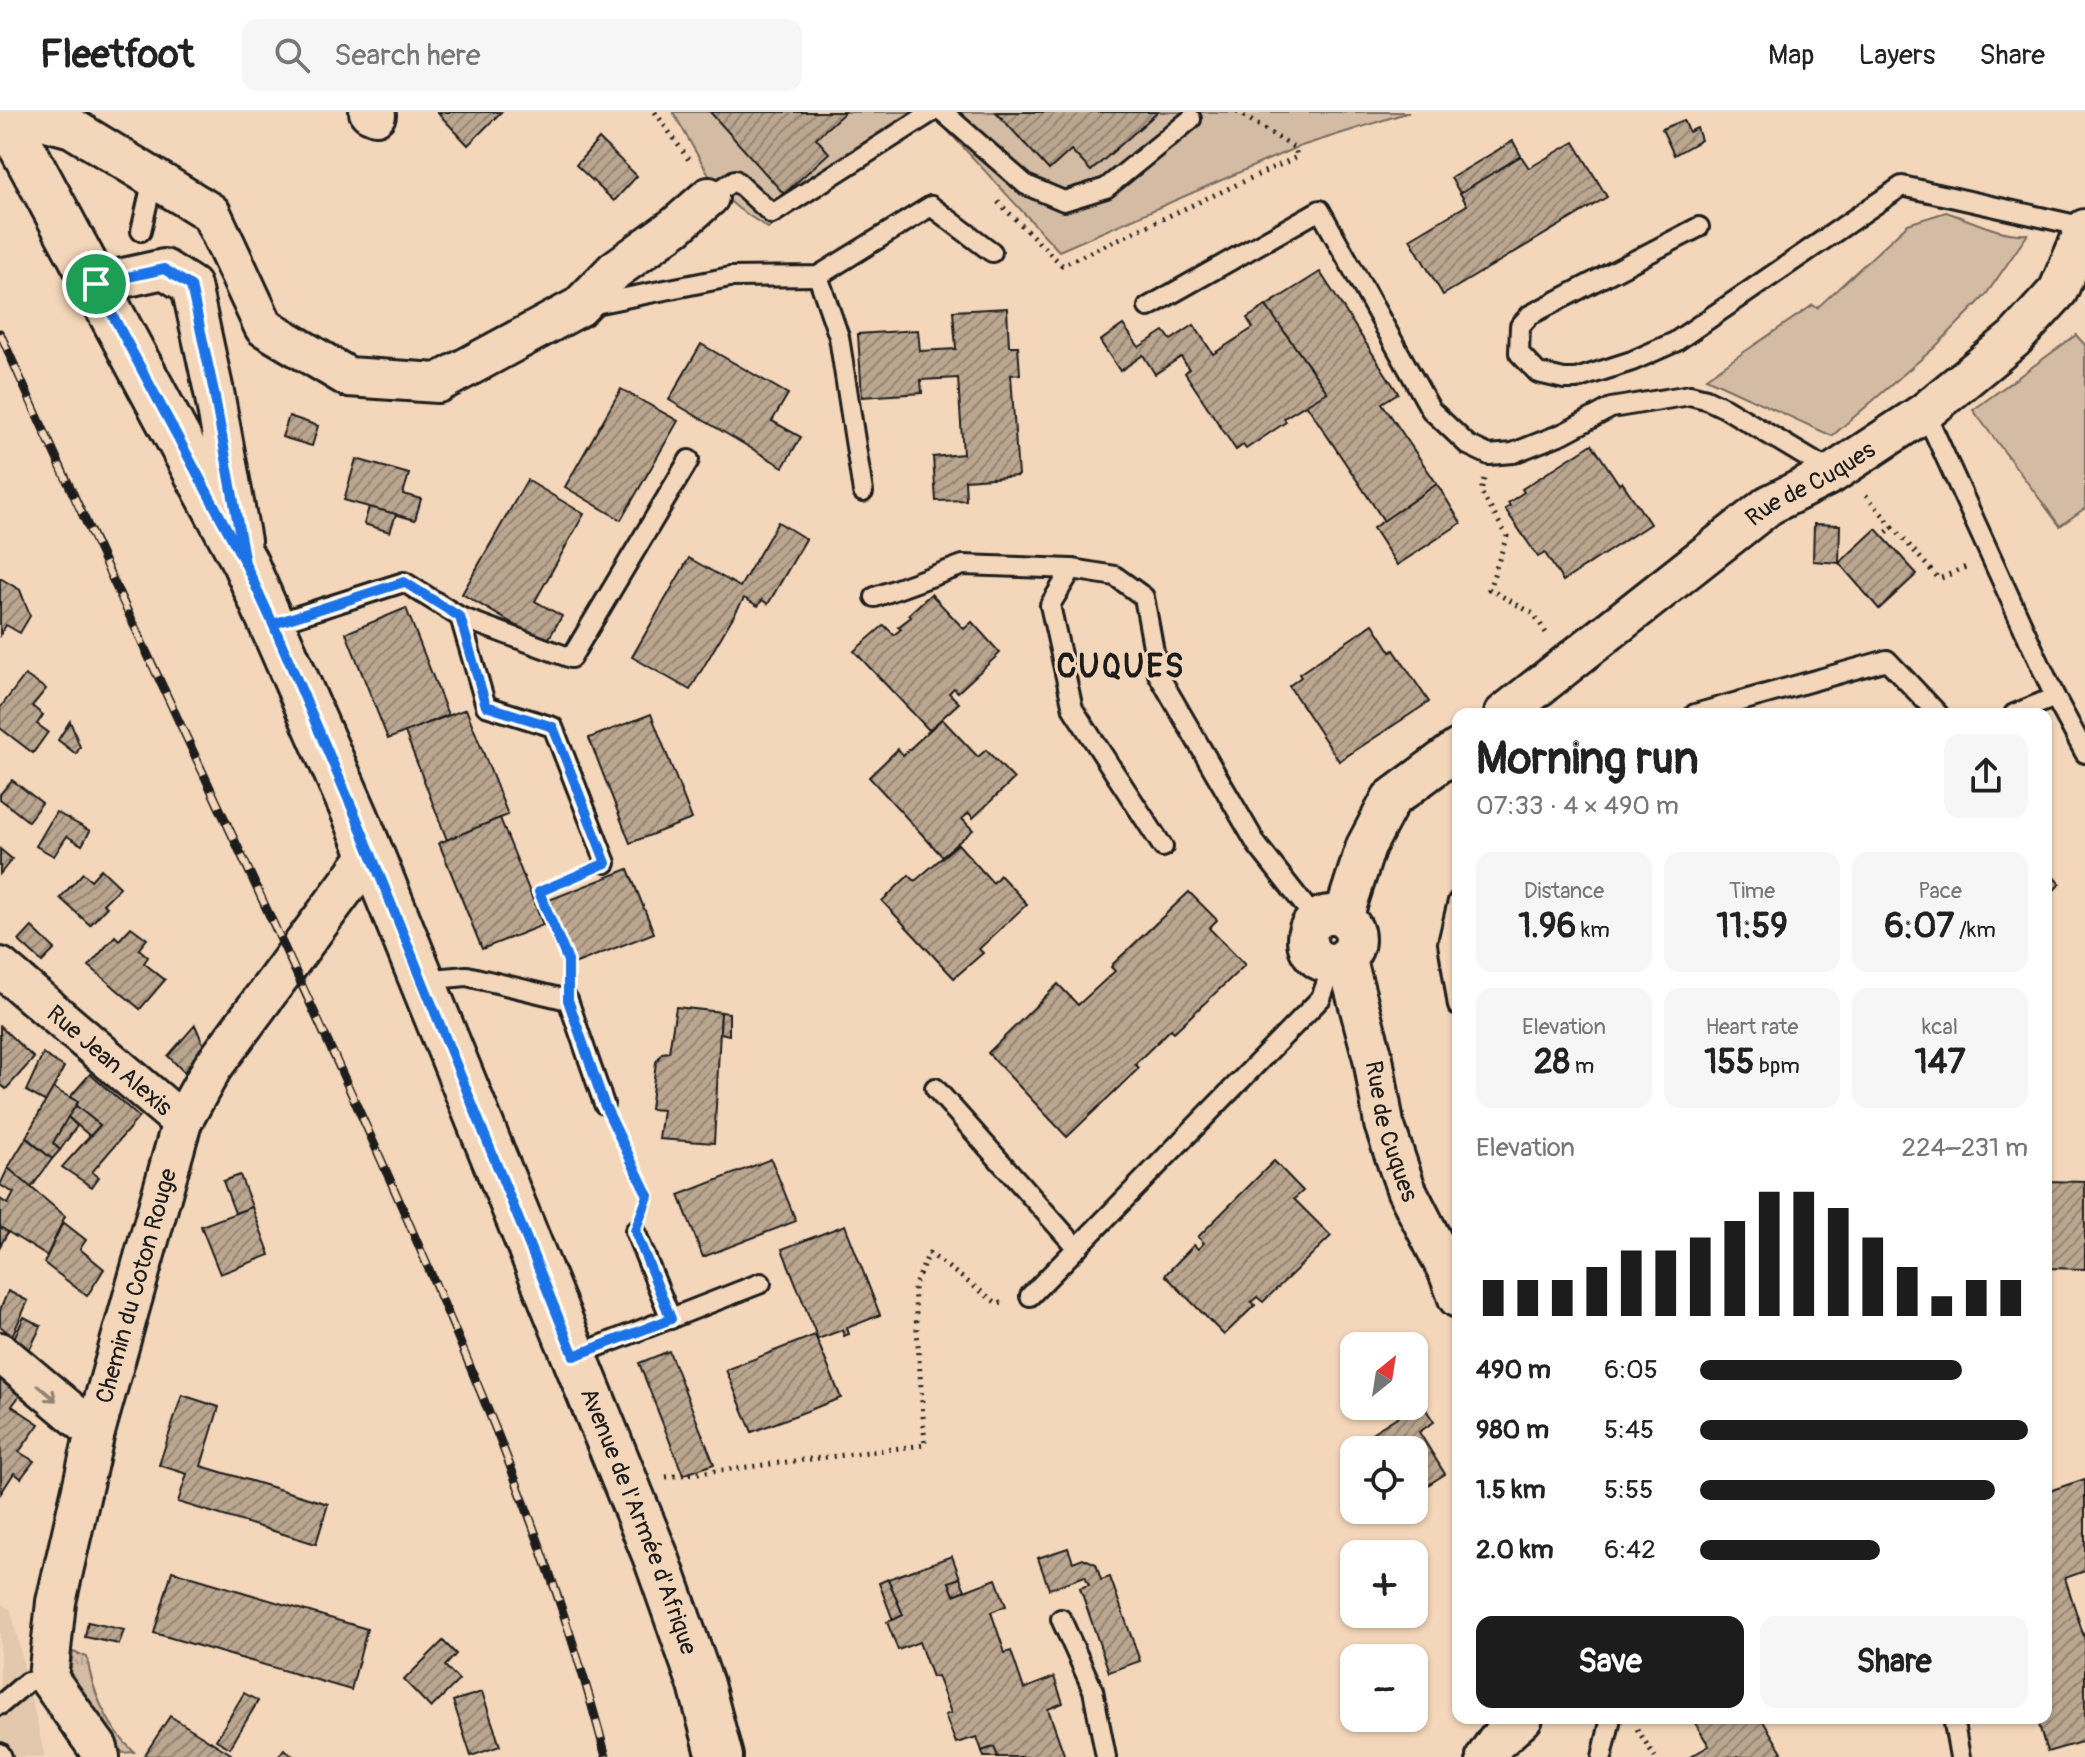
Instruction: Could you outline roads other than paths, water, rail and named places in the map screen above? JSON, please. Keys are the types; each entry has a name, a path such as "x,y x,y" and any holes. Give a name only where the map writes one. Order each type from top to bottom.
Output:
{"street":[{"name":"Avenue de l'Armée d'Afrique","path":"3,112 245,563 273,624 370,854 682,1629 720,1757"},
{"path":"13,112 72,128 211,213 264,327 348,377 438,383 579,307 615,270 676,226 704,185"},
{"name":"Rue de Cuques","path":"1512,708 1769,505 1839,469 1925,412 2014,339 2078,272 2085,228"},
{"path":"96,284 164,269 191,286 245,563"},
{"path":"1330,919 1391,799 1452,753"},
{"name":"Chemin du Coton Rouge","path":"48,1678 56,1602 95,1432 182,1122 212,1068 370,854"},
{"name":"Rue de Cuques","path":"1330,919 1351,926 1355,940 1340,960 1373,1058 1384,1124 1406,1189 1452,1282"},
{"name":"Rue Jean Alexis","path":"0,967 182,1122"},
{"path":"0,1352 95,1432"},
{"path":"48,1678 98,1748 100,1757"},
{"path":"1486,1757 1496,1742 1516,1724"}],"lane":[{"path":"704,185 735,180 772,214 932,112"},
{"path":"943,112 1026,185 1064,201 1106,188 1191,119"},
{"path":"141,231 153,179"},
{"path":"1699,227 1530,315 1520,326 1519,353 1538,373 1576,379 1675,342 1902,186 2085,228"},
{"path":"579,307 730,277 818,276 931,206 992,252"},
{"path":"1148,307 1320,210 1431,410 1468,445 1489,455 1513,453 1564,433 1611,408 1690,395 1725,408 1839,469"},
{"path":"818,276 839,337 863,492"},
{"path":"1925,412 2055,697 2085,753"},
{"path":"273,624 404,582 460,617 571,658 689,460"},
{"path":"875,597 963,565 1072,569 1115,576 1144,597 1158,674 1257,845 1330,919"},
{"path":"1072,569 1050,605 1073,709 1163,847"},
{"path":"460,617 486,706 553,727 606,863"},
{"path":"1716,708 1887,660 1932,708"},
{"path":"2028,708 2055,697"},
{"path":"1452,926 1448,943 1452,968"},
{"path":"1030,1296 1321,998 1340,960"},
{"path":"424,987 444,978 467,976 568,1000 604,1104"},
{"path":"935,1088 1077,1248"},
{"path":"635,1231 671,1319"},
{"path":"574,1356 761,1283"},
{"path":"1061,1619 1093,1690 1106,1757"},
{"path":"0,1705 27,1682 48,1678"},
{"path":"1602,1757 1610,1724"},
{"path":"1954,1724 1960,1757"}],"railway":[{"path":"0,333 343,1075 452,1323 537,1537 606,1757"}],"district":[{"name":"CUQUES","path":"1121,666"}]}
